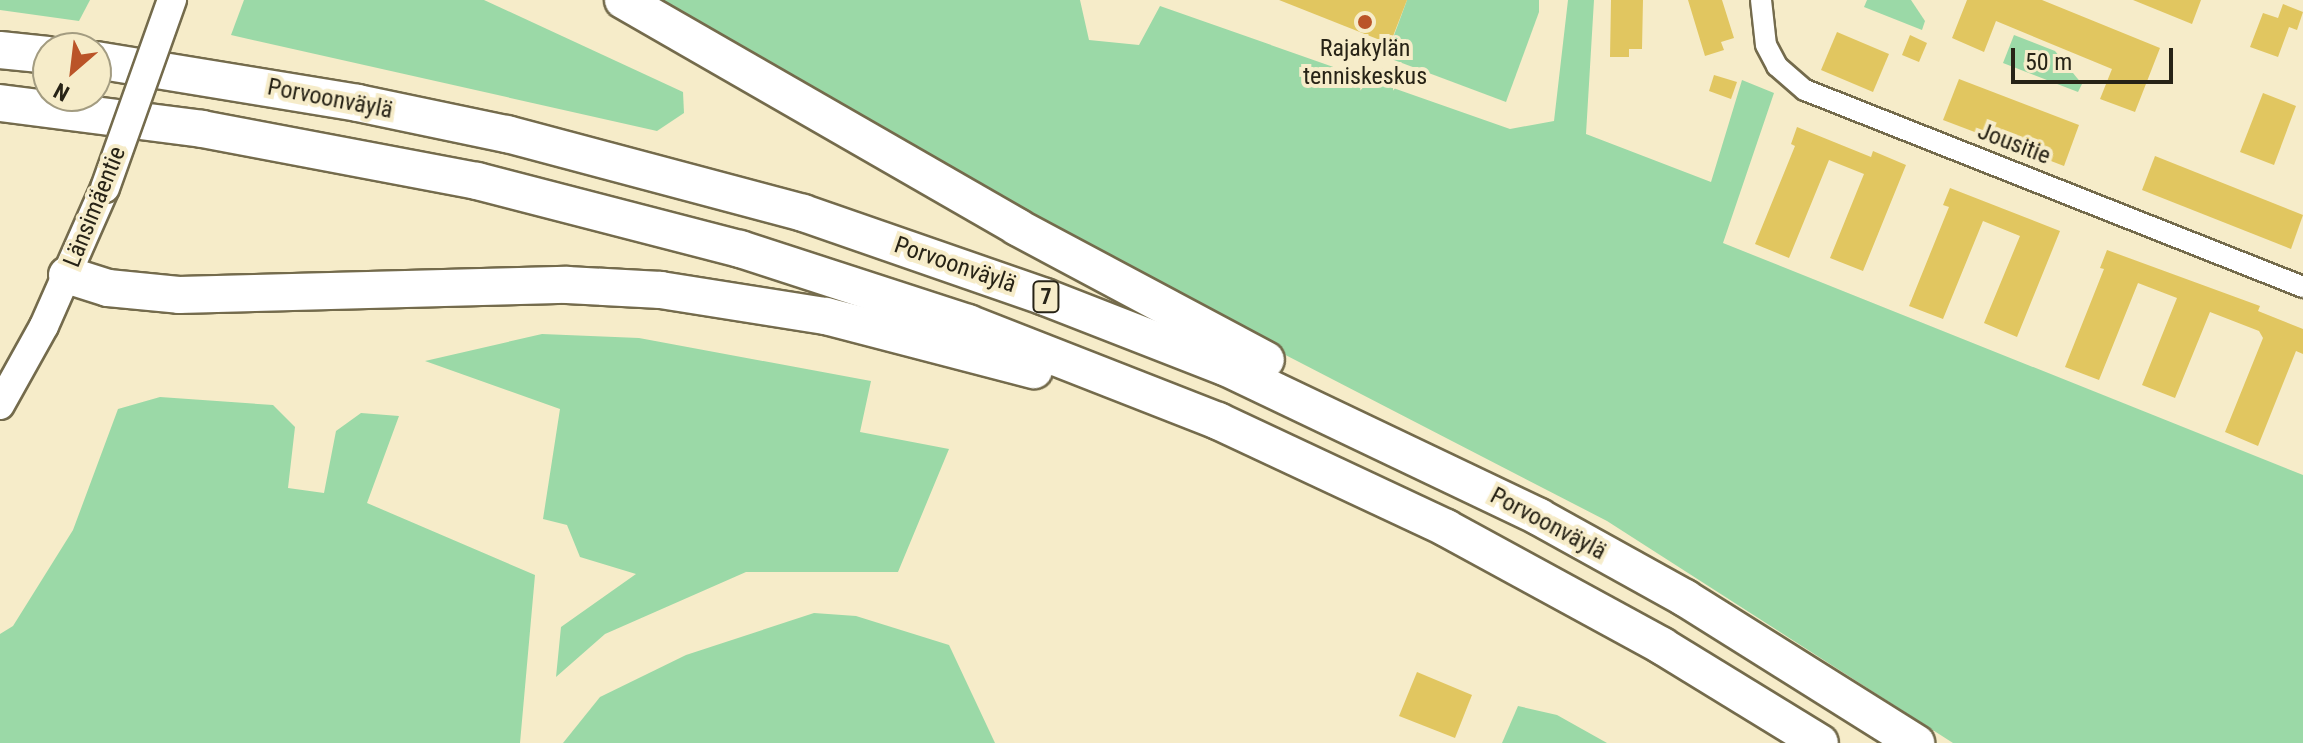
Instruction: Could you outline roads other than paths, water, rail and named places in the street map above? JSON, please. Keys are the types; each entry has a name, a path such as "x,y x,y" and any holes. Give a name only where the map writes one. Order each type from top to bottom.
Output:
{"highway":[{"path":"623,0 1031,234 1221,338 1355,402 1422,459"},
{"path":"0,50 32,53"},
{"name":"Porvoonväylä","path":"112,63 358,103 507,134 803,213 1045,297 1225,367 1422,459 1685,598 1916,743"},
{"name":"7","path":"0,103 333,151 609,213 740,249 968,323 1218,421 1526,571 1820,743"},
{"path":"67,275 108,288 179,295 567,285 661,290 826,316 1218,421"}],"main road":[{"name":"Länsimäentie","path":"0,405 67,275 105,188 172,0"}],"street":[{"name":"Jousitie","path":"1761,0 1766,45 1777,66 1805,90 2303,287"}],"place":[{"name":"Rajakylän tenniskeskus","path":"1365,22"}]}
